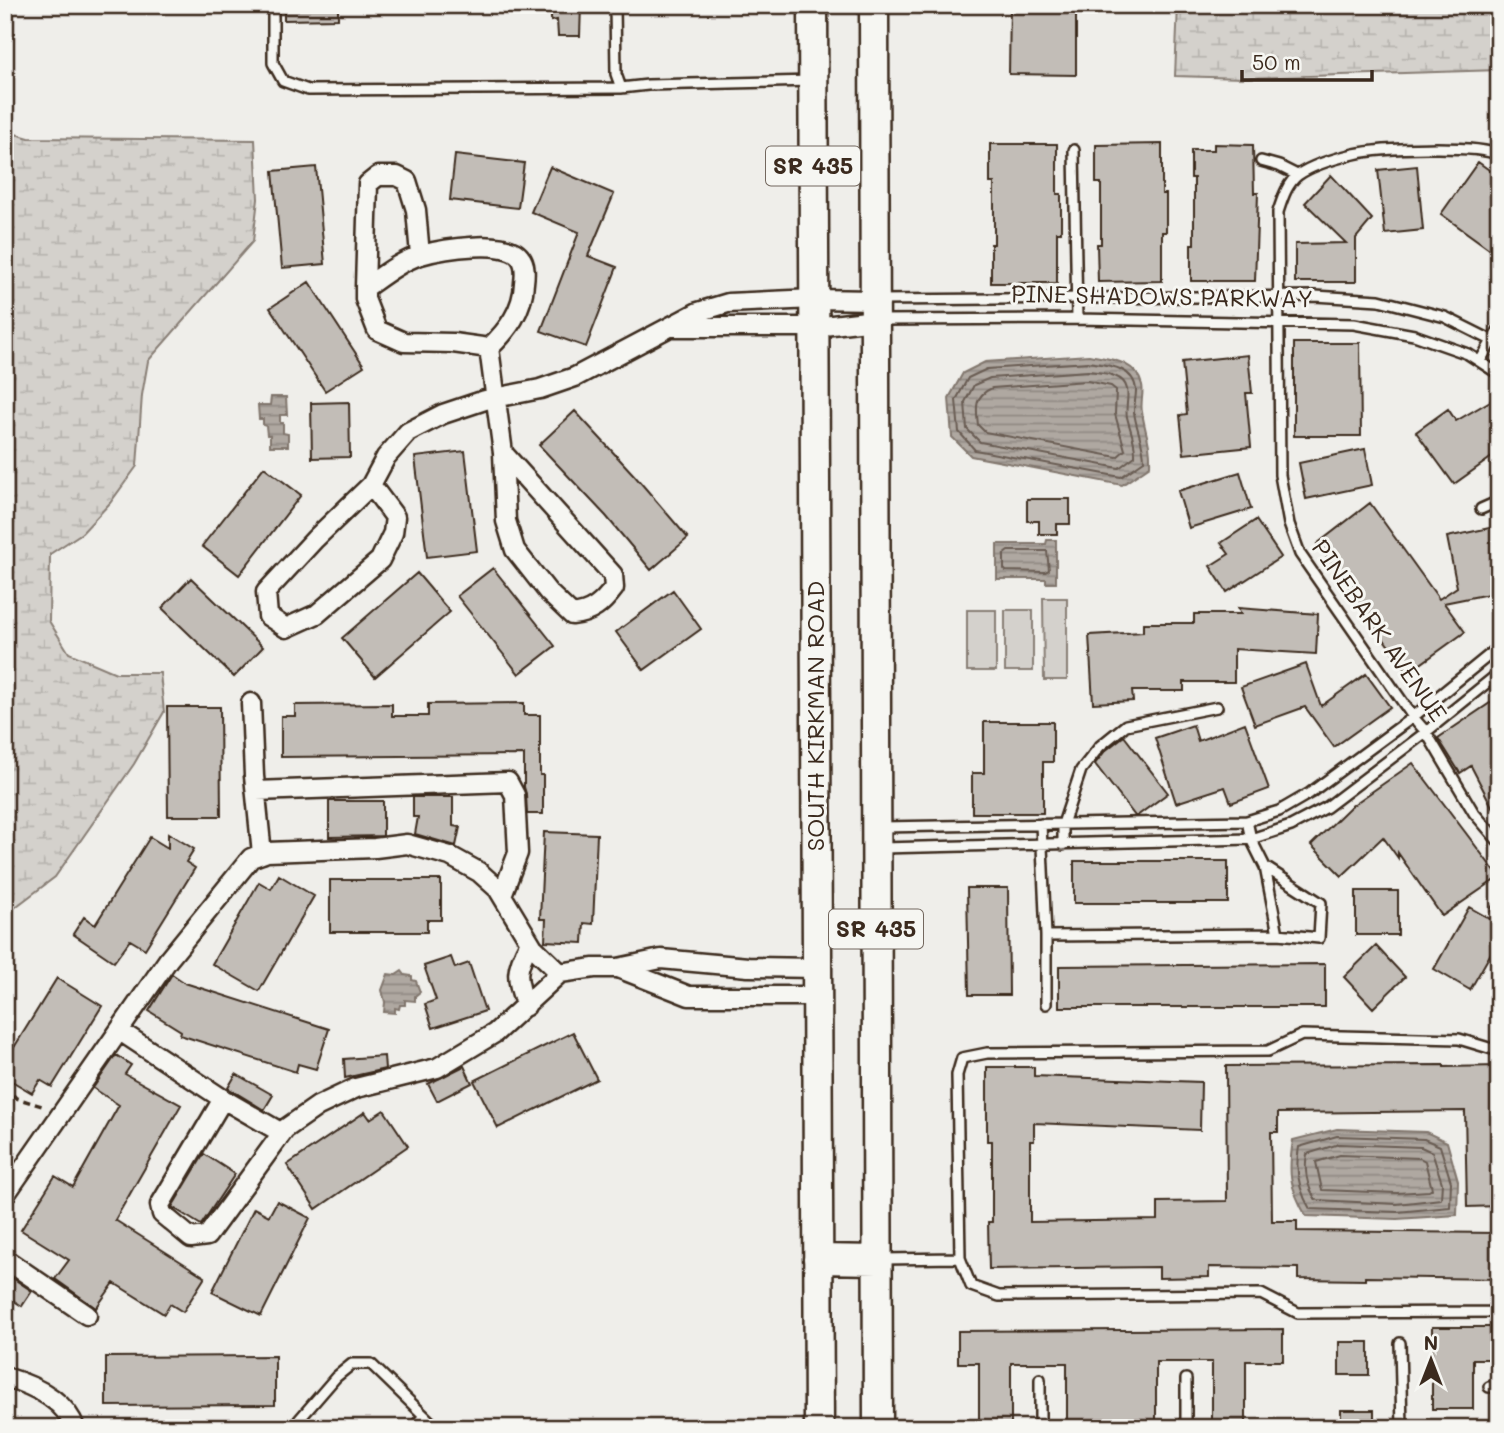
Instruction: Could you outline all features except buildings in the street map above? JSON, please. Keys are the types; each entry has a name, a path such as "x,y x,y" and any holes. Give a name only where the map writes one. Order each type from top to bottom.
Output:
{"main road":[{"name":"SOUTH KIRKMAN ROAD","path":"813,5 819,1428"},
{"name":"SR 435","path":"874,5 878,1428"},
{"path":"818,1259 878,1260"}],"street":[{"path":"420,255 416,210 407,181 397,176 378,176 368,184 365,288 365,299 377,330 404,342 453,343 489,348"},
{"path":"365,288 420,255 463,247 502,247 514,251 522,259 525,271 524,292 515,317 504,334 489,348"},
{"path":"371,485 395,517 393,533 380,560 317,614 286,628 268,616 266,592 315,539 371,485 386,457 408,432 443,414 497,397 540,389 575,377 698,312 728,303 814,313"},
{"name":"PINE SHADOWS PARKWAY","path":"814,313 875,310"},
{"name":"PINE SHADOWS PARKWAY","path":"814,313 875,310"},
{"path":"670,327 814,313"},
{"path":"489,348 503,453 506,521 515,550 548,592 572,615 588,613 603,602 614,588 613,575 503,453"},
{"path":"251,703 262,854"},
{"path":"256,791 508,782 515,795 518,853 502,895"},
{"path":"5,1195 168,960 251,858 262,854 407,844 450,856 479,872 502,895 530,942 560,973"},
{"path":"526,1006 518,987 517,972 530,942"},
{"path":"223,1099 160,1205 162,1214 191,1238 207,1236 282,1133 318,1106 356,1088 437,1068 495,1034 560,973 618,968 661,959 724,966 817,968"},
{"path":"618,968 689,996 817,996"},
{"path":"120,1031 223,1099 282,1133"},
{"path":"5,1259 87,1315"},
{"path":"5,1377 48,1394 66,1409 75,1428"}],"lane":[{"path":"273,5 273,63 283,80 308,90 621,88 813,81"},
{"path":"615,5 616,74 621,88"},
{"path":"1261,161 1297,175 1356,154 1453,147 1499,155"},
{"path":"1074,150 1077,319"},
{"name":"PINEBARK AVENUE","path":"1297,175 1284,193 1278,212 1280,475 1289,524 1300,554 1426,732 1474,813 1499,842"},
{"name":"PINE SHADOWS PARKWAY","path":"875,310 1077,299 1278,296 1380,300 1445,317 1495,342"},
{"name":"PINE SHADOWS PARKWAY","path":"875,310 1077,319 1354,324 1414,335 1468,354 1499,374"},
{"path":"1480,362 1495,342 1499,329"},
{"path":"1481,509 1499,501"},
{"path":"876,838 1041,824 1247,821 1279,811 1310,793 1413,717 1499,647"},
{"path":"876,838 1042,845 1251,839 1291,826 1326,807 1499,673"},
{"path":"1063,845 1063,824 1081,770 1100,746 1126,725 1217,708"},
{"path":"1247,821 1251,839 1265,867 1278,934"},
{"path":"1041,824 1046,1004"},
{"path":"1046,936 1278,934 1319,938 1321,903 1265,867"},
{"path":"1499,1051 1459,1039 1302,1035 1268,1051 987,1053 962,1058 957,1076 960,1258 971,1286 999,1296 1261,1294 1297,1313 1499,1310"},
{"path":"878,1260 960,1258"},
{"path":"1400,1343 1402,1428"},
{"path":"292,1428 336,1377 352,1364 371,1364 437,1428"},
{"path":"1040,1379 1040,1428"},
{"path":"1186,1379 1186,1428"},
{"path":"413,1428 424,1416"}],"path":[{"path":"5,1086 16,1098 44,1106 59,1118"}],"green space":[{"path":"1178,5 1499,5 1499,70 1243,78 1175,76"},
{"path":"5,131 29,138 255,140 258,199 253,241 148,361 142,395 137,466 110,503 82,533 50,554 49,621 69,653 116,673 160,673 164,712 134,764 55,877 5,915"},
{"path":"1043,598 1067,598 1067,680 1044,680"},
{"path":"967,610 996,610 996,671 967,671"},
{"path":"1005,610 1033,610 1033,671 1005,671"}],"water":[{"path":"1089,355 1121,362 1134,370 1142,385 1142,409 1150,466 1122,485 971,456 952,437 949,398 963,373 985,362"},
{"path":"271,397 286,397 287,415 280,415 280,423 283,423 283,433 288,434 288,446 270,446 270,435 267,435 263,419 259,419 258,405 270,405"},
{"path":"1047,540 1056,540 1056,583 1046,583 1046,579 997,579 997,544 1046,544"},
{"path":"402,971 405,975 412,976 420,992 415,996 415,1001 405,1000 405,1005 400,1005 399,1009 395,1008 395,1013 384,1012 382,990 388,974 396,975"},
{"path":"1337,1129 1426,1132 1447,1142 1458,1181 1457,1215 1397,1219 1306,1216 1291,1179 1293,1140"}]}
